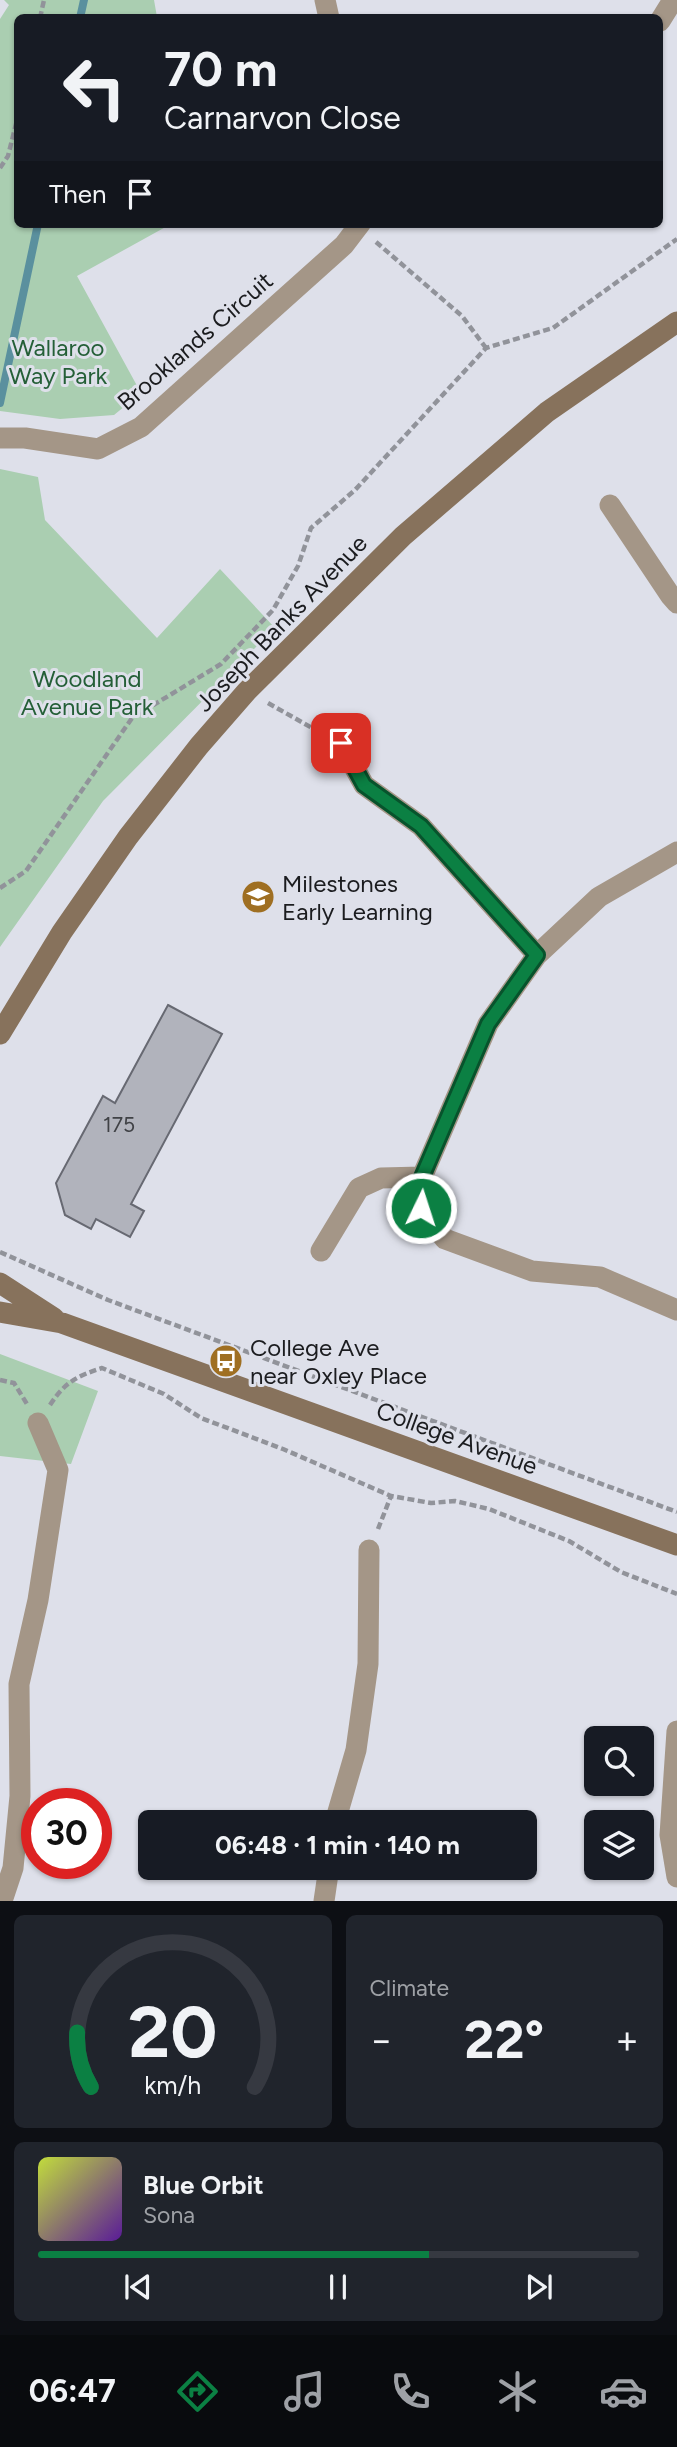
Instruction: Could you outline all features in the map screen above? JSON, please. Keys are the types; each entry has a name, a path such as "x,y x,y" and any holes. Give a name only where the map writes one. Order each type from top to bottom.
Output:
{"street":[{"path":"663,16 674,0"},
{"name":"Brooklands Circuit","path":"0,438 25,438 98,449 141,427 344,245 357,228"},
{"name":"Joseph Banks Avenue","path":"0,1034 62,932 128,837 199,746 247,691 403,536 536,421 677,322"},
{"path":"610,505 677,603"},
{"path":"341,743 364,785 421,826 537,955"},
{"path":"677,852 599,897 537,955 488,1024 422,1177 421,1208 445,1239 532,1271 600,1277 677,1310"},
{"path":"321,1251 359,1188 382,1178 422,1177"},
{"name":"College Avenue","path":"0,1283 62,1323"},
{"name":"College Avenue","path":"0,1312 62,1323 677,1545"},
{"path":"2,1901 13,1868 20,1796 19,1684 38,1600 58,1470 38,1423"},
{"path":"338,1810 356,1750 369,1664 369,1550"},
{"path":"677,1731 670,1835 677,1877"},
{"path":"324,1901 326,1880"}],"path":[{"path":"0,168 8,156 14,132"},
{"path":"362,228 462,316 486,348"},
{"path":"0,888 26,872 132,718 221,664 273,610 298,566 312,528 355,490 486,348 553,328 677,239"},
{"path":"247,691 341,743"},
{"path":"0,1252 108,1300 677,1512"},
{"path":"63,1386 83,1374 102,1368 164,1394 201,1418 283,1449 391,1496 431,1503 455,1501 489,1509 569,1541 621,1572 677,1594"},
{"path":"369,1550 391,1496"}],"green space":[{"name":"Wallaroo Way Park","path":"4,0 154,0 156,14 14,14 14,228 164,228 77,276 141,393 114,415 60,419 0,411 0,19 9,5"},
{"name":"Woodland Avenue Park","path":"0,469 38,477 45,520 157,638 220,569 275,628 103,801 0,947"},
{"path":"0,1354 98,1391 71,1464 0,1456"}],"building":[{"path":"168,1005 222,1034 131,1204 144,1211 130,1237 96,1219 91,1229 65,1215 56,1183 103,1096 115,1103"}],"waterway":[{"path":"81,14 84,0"},
{"path":"0,403 37,228"}],"place":[{"name":"Milestones Early Learning","path":"258,897"},
{"name":"College Ave near Oxley Place","path":"226,1361"}],"route":[{"path":"341,743 364,785 421,826 537,955 488,1024 422,1177 421,1208"}]}
